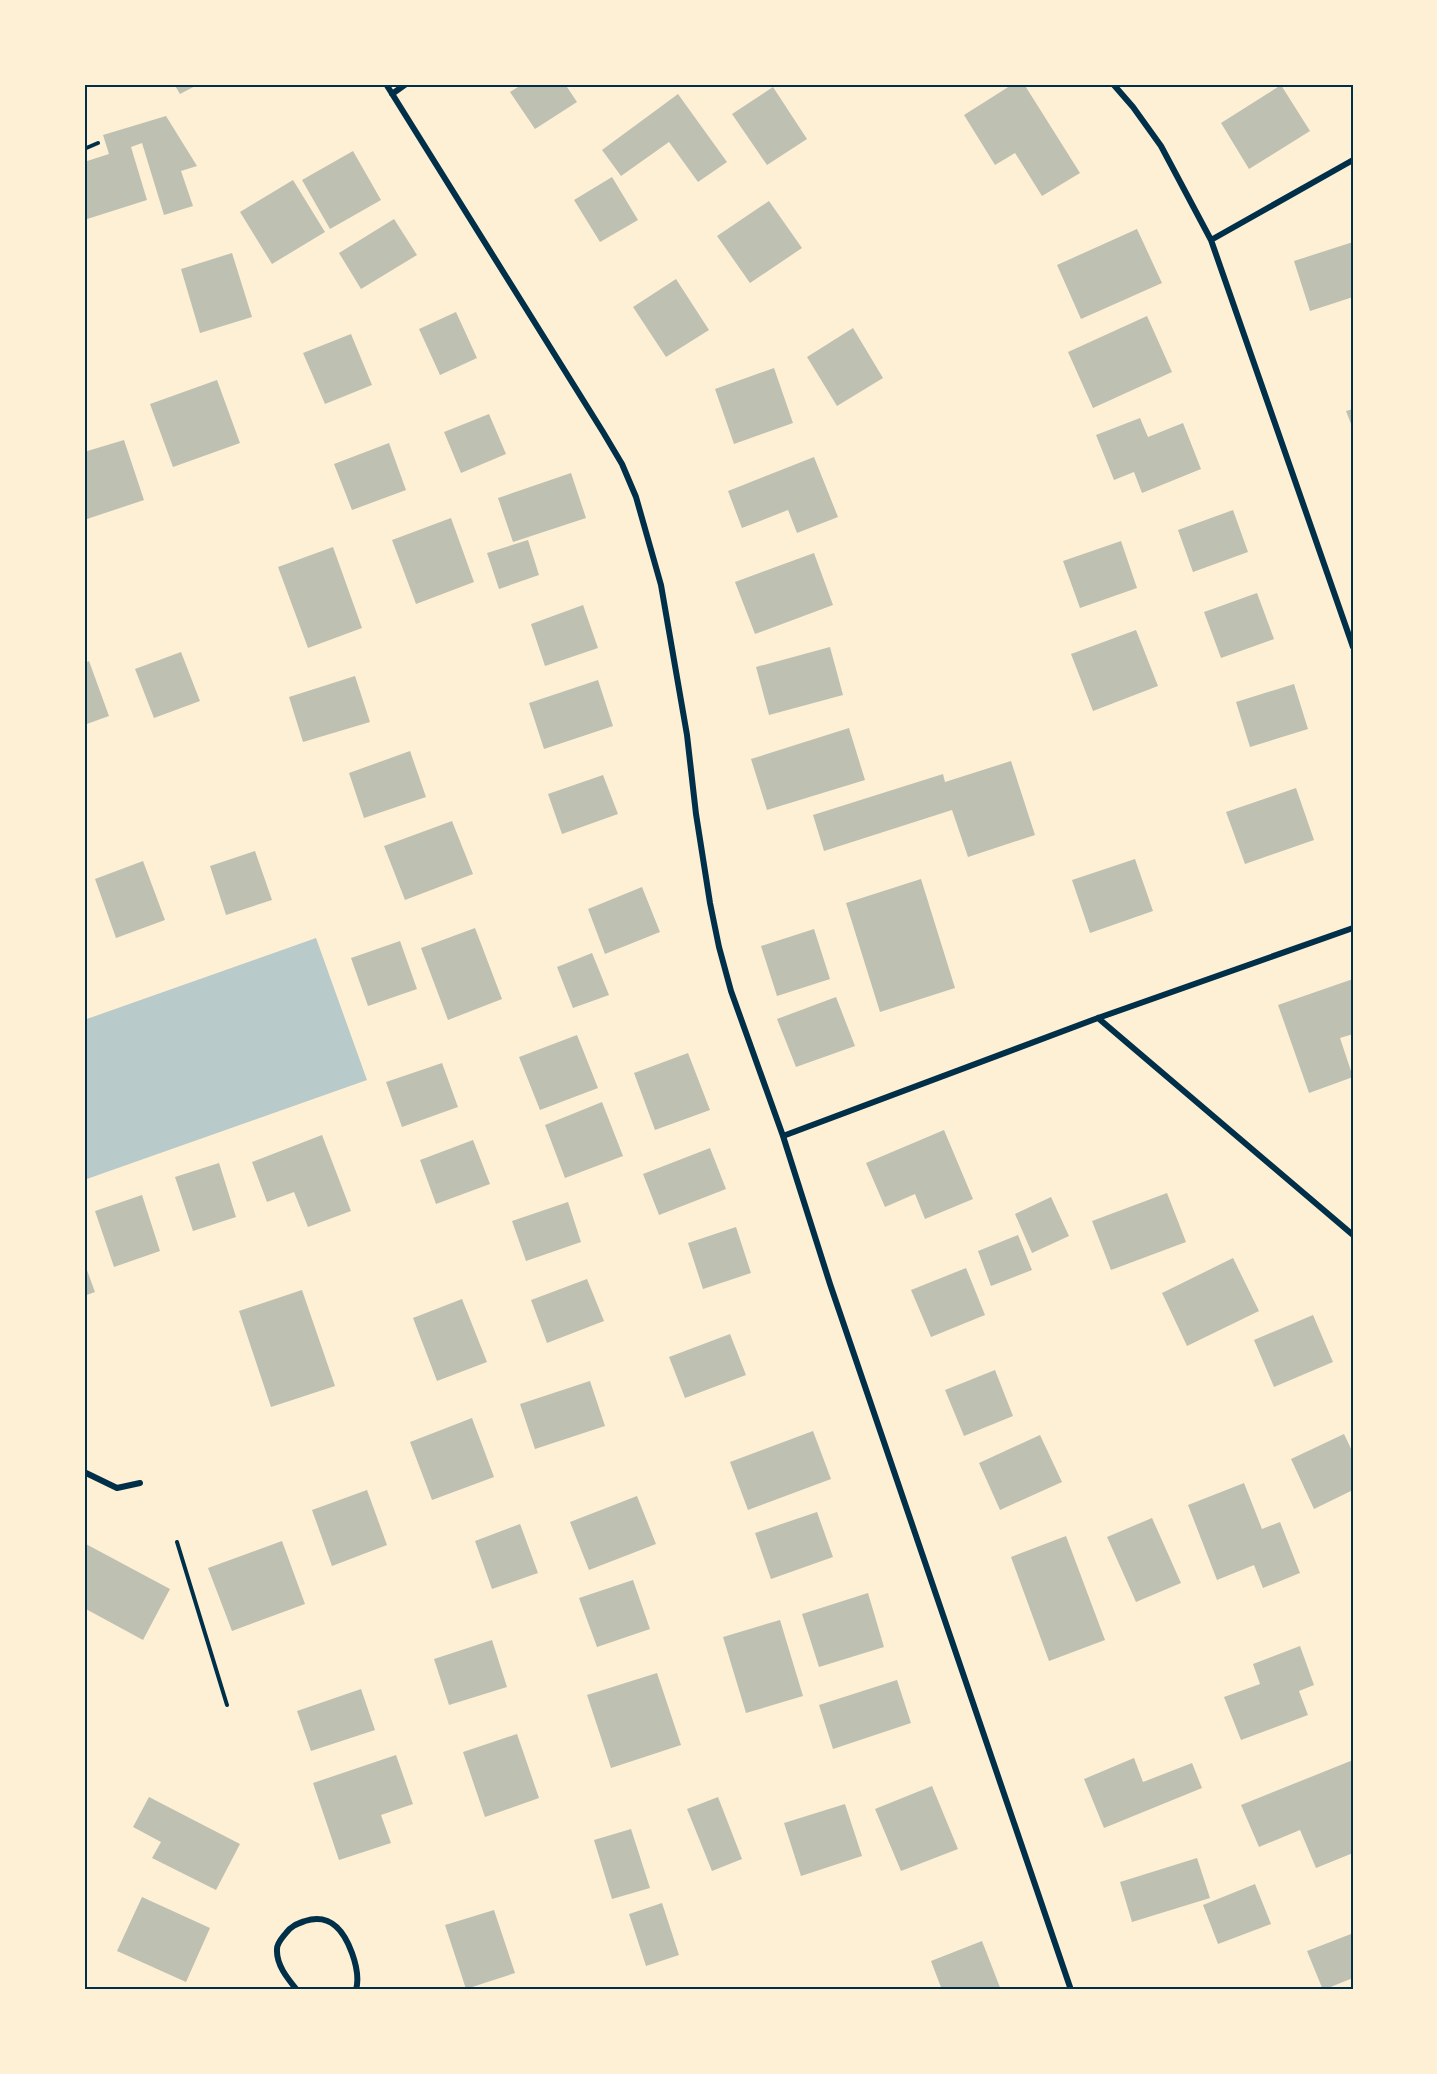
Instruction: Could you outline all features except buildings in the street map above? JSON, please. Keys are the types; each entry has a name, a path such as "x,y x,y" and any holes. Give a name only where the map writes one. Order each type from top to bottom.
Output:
{"street":[{"path":"386,84 603,432 622,465 636,497 661,585 689,745 696,814 719,947 731,991 783,1136 830,1284 1071,1990"},
{"path":"392,94 406,84"},
{"path":"1113,84 1161,146 1211,240 1353,647"},
{"path":"1211,240 1353,160"},
{"path":"783,1136 1098,1018 1353,928"},
{"path":"1098,1018 1353,1235"},
{"path":"84,1472 117,1488 140,1483"},
{"path":"297,1990 285,1974 278,1958 277,1947 288,1930 296,1924 319,1918 341,1930 348,1942 354,1960 356,1990"}],"path":[{"path":"84,149 99,143"},
{"path":"177,1542 227,1705"}],"shaded area":[{"path":"316,938 367,1080 84,1180 84,1020"}]}
